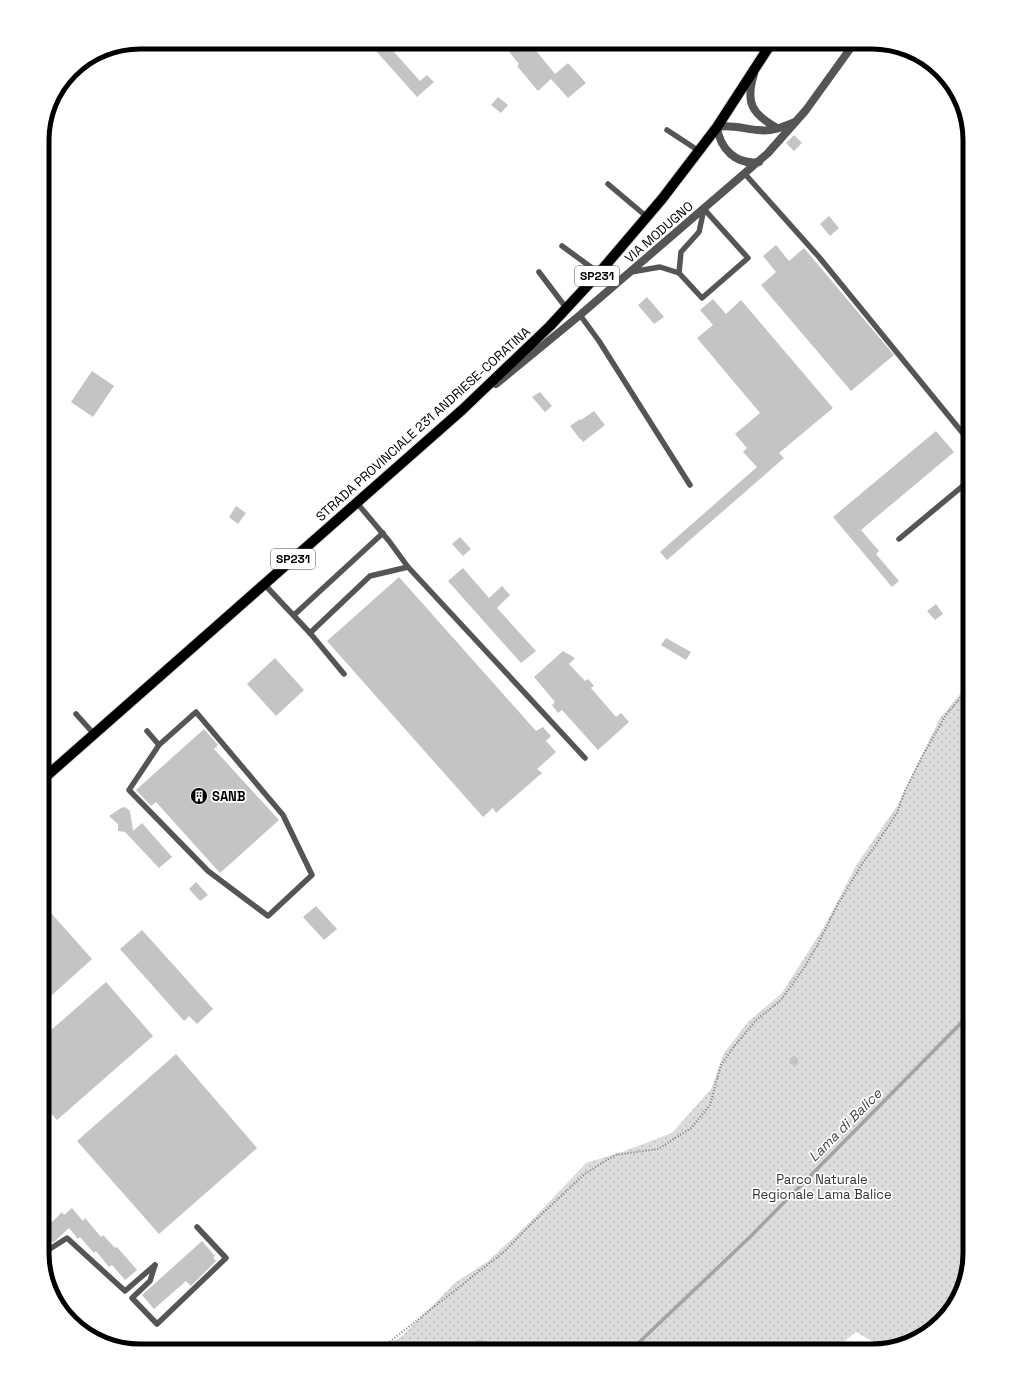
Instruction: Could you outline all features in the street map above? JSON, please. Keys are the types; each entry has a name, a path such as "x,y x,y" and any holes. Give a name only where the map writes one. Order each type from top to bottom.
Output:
{"main road":[{"name":"STRADA PROVINCIALE 231 ANDRIESE-CORATINA","path":"49,774 462,410 567,309 647,217 699,151 717,127 768,49"}],"street":[{"name":"VIA MODUGNO","path":"462,410 580,315 759,162 796,122 850,49"},
{"path":"756,68 750,91 752,107 758,115 777,128"},
{"path":"759,162 744,161 730,154 721,142 717,127 729,126 759,131 777,128 796,122"}],"lane":[{"path":"667,130 699,151"},
{"path":"745,174 819,257 963,433"},
{"path":"608,184 647,217"},
{"path":"679,273 681,252 700,232 704,209"},
{"path":"631,272 660,267 679,273 702,298 748,258 704,209"},
{"path":"562,246 599,273"},
{"path":"539,272 567,309"},
{"path":"580,315 599,341 690,485"},
{"path":"899,539 963,486"},
{"path":"356,503 383,533 408,567 585,758"},
{"path":"294,615 383,533"},
{"path":"310,633 370,576 408,567"},
{"path":"264,584 294,615 344,674"},
{"path":"196,712 283,815 312,875 268,916 208,871 129,790 159,745 196,712"},
{"path":"76,714 94,734"},
{"path":"147,732 159,745"},
{"path":"49,1250 67,1238 125,1292 155,1265 150,1281 132,1298 157,1324 226,1258 197,1227"}],"path":[{"path":"387,1344 505,1251 530,1224 586,1173 615,1155 658,1148 691,1128 710,1105 721,1065 756,1020 780,1001 802,971 817,946 837,906 862,864 897,813 905,791 923,755 946,715 963,694"}],"green space":[{"name":"Parco Naturale Regionale Lama Balice","path":"963,690 963,1253 960,1276 956,1288 944,1308 927,1325 917,1332 895,1341 876,1344 856,1332 841,1344 389,1344 402,1336 456,1282 487,1262 532,1220 586,1163 622,1152 672,1133 711,1089 724,1053 748,1022 782,993 825,925 857,864 897,806 940,718"}],"building":[{"path":"374,49 391,49 420,81 427,75 434,82 417,97"},
{"path":"507,49 535,49 555,74 568,63 586,83 568,98 551,79 538,91 517,66 519,64"},
{"path":"498,97 508,105 501,113 491,105"},
{"path":"794,135 802,143 794,151 786,143"},
{"path":"829,216 839,228 830,236 820,224"},
{"path":"776,245 789,261 804,248 894,355 851,391 761,285 776,272 763,256"},
{"path":"647,297 664,317 654,324 638,305"},
{"path":"713,299 726,314 741,300 833,408 779,453 784,458 667,560 660,552 757,467 743,452 747,448 735,434 760,413 697,338 713,325 700,310"},
{"path":"92,371 114,386 93,417 71,402"},
{"path":"540,392 552,406 545,412 532,397"},
{"path":"594,411 605,425 583,442 570,426"},
{"path":"936,431 954,452 861,530 879,551 876,554 899,581 892,587 833,517"},
{"path":"236,506 246,513 238,524 229,517"},
{"path":"460,537 471,549 463,556 452,544"},
{"path":"463,568 489,598 502,586 510,595 497,608 536,651 521,663 448,581"},
{"path":"399,577 536,731 543,727 551,736 546,741 556,752 537,769 542,773 496,813 493,808 483,817 327,641"},
{"path":"936,604 943,614 935,620 927,611"},
{"path":"666,638 691,652 686,660 661,645"},
{"path":"563,651 575,658 569,664 585,681 588,679 594,686 591,688 616,717 621,713 629,722 598,750 562,710 558,713 552,705 555,702 534,677"},
{"path":"275,658 304,690 276,716 247,684"},
{"name":"SANB","path":"204,729 218,745 214,749 279,820 220,873 156,802 151,806 136,790"},
{"path":"125,807 130,811 133,831 142,823 172,857 159,868 125,832 118,831 118,824 109,816"},
{"path":"196,882 208,895 200,901 189,889"},
{"path":"316,906 337,929 324,940 303,917"},
{"path":"49,911 92,959 49,998"},
{"path":"142,930 213,1009 197,1024 189,1016 184,1021 120,949"},
{"path":"106,982 153,1036 57,1120 49,1111 49,1032"},
{"path":"176,1054 257,1148 159,1234 77,1141"},
{"path":"794,1055 798,1059 798,1063 795,1067 789,1063 789,1060"},
{"path":"72,1208 83,1221 85,1218 101,1237 103,1235 115,1248 117,1247 137,1270 125,1280 112,1265 109,1267 96,1251 94,1253 80,1237 78,1239 69,1228 54,1242 49,1241 49,1223 50,1224 62,1212 64,1215"},
{"path":"202,1241 215,1256 213,1257 216,1261 191,1286 186,1281 154,1309 142,1295"},
{"path":"476,1340 481,1340 486,1342 486,1344 474,1344"}],"waterway":[{"name":"Lama di Balice","path":"637,1344 751,1236 963,1021"}],"place":[{"name":"SANB","path":"199,796"}]}
